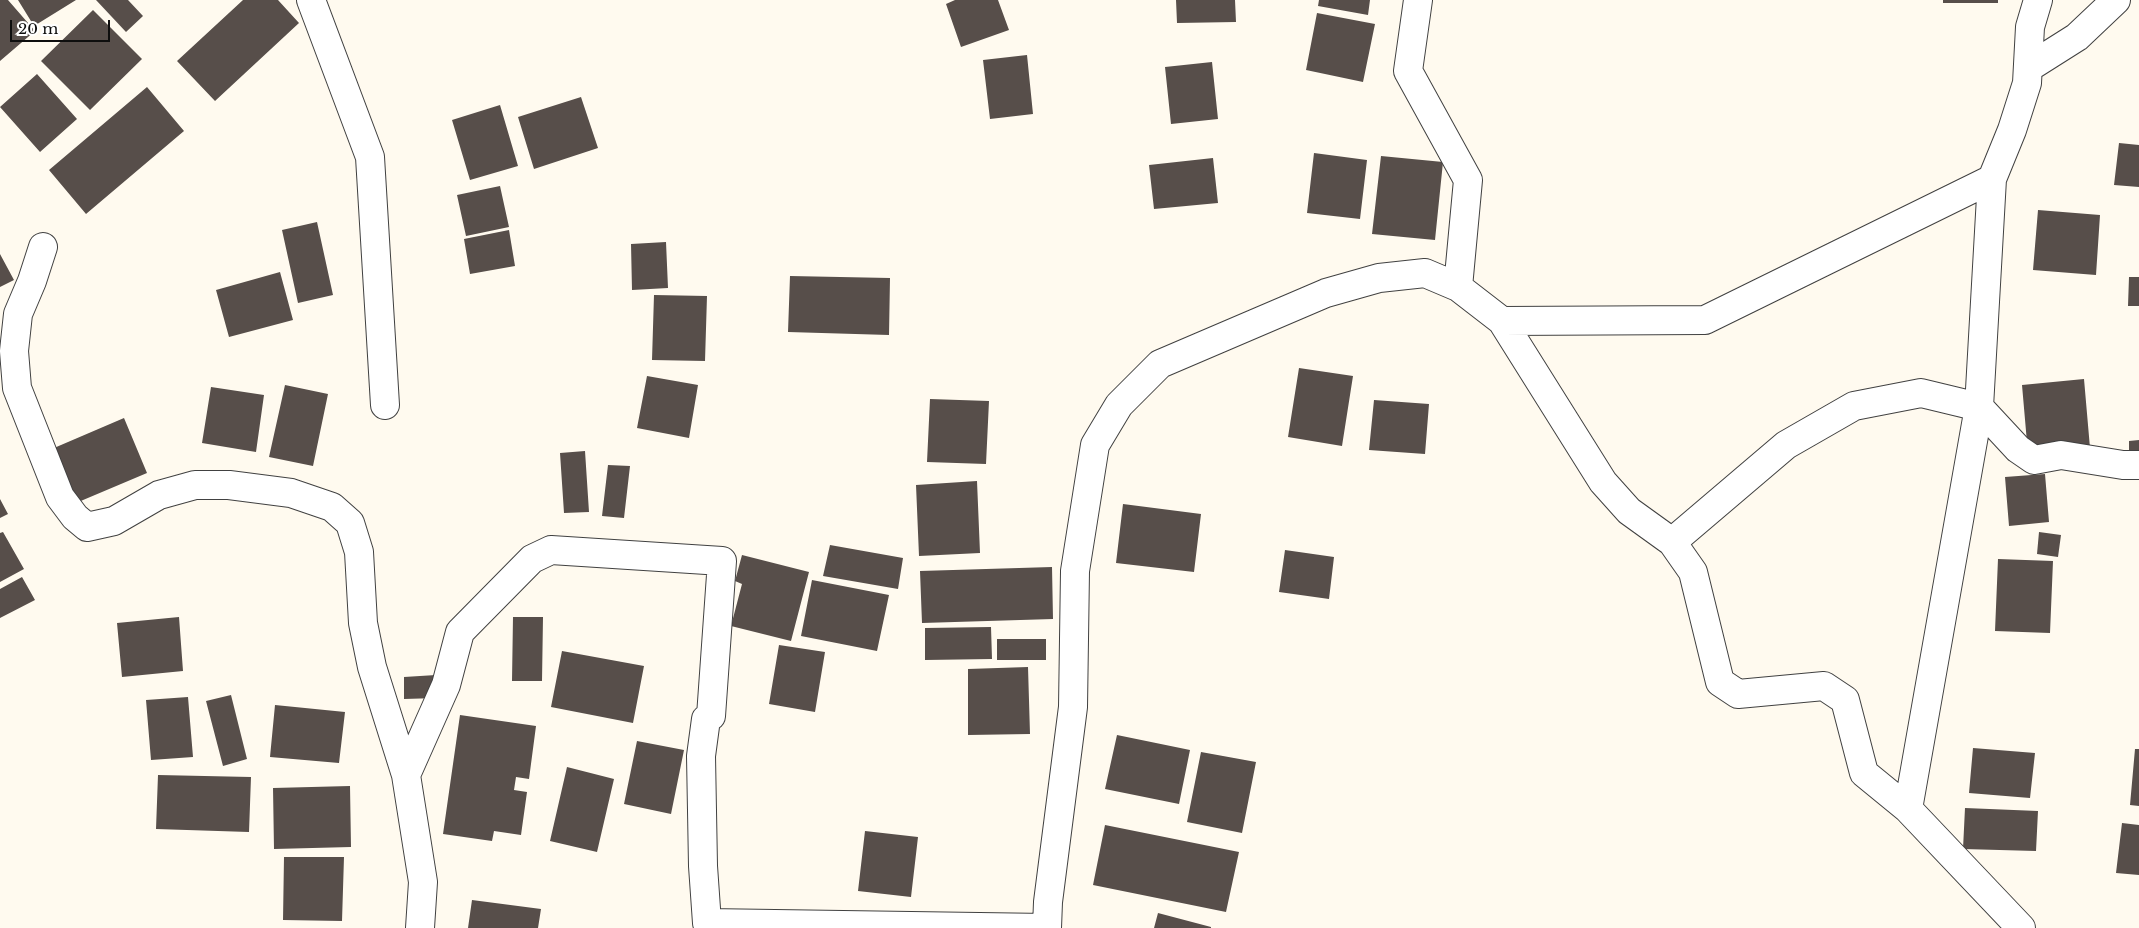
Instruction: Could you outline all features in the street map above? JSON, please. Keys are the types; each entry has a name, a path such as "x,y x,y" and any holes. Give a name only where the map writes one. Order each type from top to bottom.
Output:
{"street":[{"path":"311,0 370,157 385,405"},
{"path":"1418,0 1408,71 1468,180 1458,287"},
{"path":"1908,809 1979,407 1992,179 2012,130 2027,83 2030,27 2038,0"},
{"path":"2028,68 2077,37 2116,0"},
{"path":"1502,321 1705,320 1992,179"},
{"path":"43,247 32,281 18,314 14,351 17,388 60,497 75,517 87,527 114,521 158,495 195,486 229,485 291,493 332,507 350,523 359,552 363,623 372,667 406,775 423,882 420,928"},
{"path":"406,775 446,685 460,632 532,560 552,550 722,561 711,716 706,719 701,756 703,866 707,923 1047,928 1048,902 1073,707 1075,571 1095,445 1119,405 1160,364 1326,292 1379,278 1425,273 1458,287 1502,321 1603,482 1629,511 1672,542 1694,572 1720,682 1738,694 1824,686 1845,700 1864,773 1908,809 2021,928"},
{"path":"1672,542 1786,444 1854,406 1921,393 1979,407 2018,449 2034,460 2061,455 2123,466 2139,465"}],"building":[{"path":"0,0 8,0 35,31 0,61"},
{"path":"18,0 76,0 34,26"},
{"path":"96,0 128,0 143,16 126,32"},
{"path":"243,0 278,0 299,23 215,101 177,61"},
{"path":"955,0 998,0 1009,30 961,47 946,4"},
{"path":"1176,0 1235,0 1236,22 1177,23"},
{"path":"1319,0 1370,0 1368,15 1318,6"},
{"path":"1943,0 1998,0 1998,3 1943,3"},
{"path":"93,10 142,59 90,110 41,61"},
{"path":"1317,13 1375,24 1363,82 1306,70"},
{"path":"1027,55 1033,114 990,119 983,60"},
{"path":"1212,62 1218,119 1171,124 1165,67"},
{"path":"37,74 77,119 40,152 0,107"},
{"path":"147,87 184,131 86,214 49,170"},
{"path":"581,97 598,148 534,169 518,117"},
{"path":"500,105 518,166 470,180 452,120"},
{"path":"2119,143 2139,145 2139,187 2114,185"},
{"path":"1314,153 1367,160 1360,219 1307,213"},
{"path":"1381,156 1443,162 1435,240 1372,234"},
{"path":"1213,158 1218,203 1154,209 1149,165"},
{"path":"500,186 509,227 466,236 457,195"},
{"path":"2038,210 2100,215 2096,275 2033,270"},
{"path":"317,222 333,295 298,303 282,230"},
{"path":"509,230 515,266 470,274 464,239"},
{"path":"666,242 668,288 632,290 631,244"},
{"path":"0,254 14,280 0,287"},
{"path":"280,272 293,320 229,337 216,290"},
{"path":"790,276 890,278 889,335 788,332"},
{"path":"2129,277 2139,277 2139,306 2128,306"},
{"path":"654,295 707,296 705,361 652,360"},
{"path":"1299,368 1353,376 1342,446 1288,437"},
{"path":"647,376 698,385 689,438 637,428"},
{"path":"2084,379 2090,448 2028,454 2022,385"},
{"path":"285,385 328,394 313,466 269,457"},
{"path":"211,387 264,395 256,452 202,443"},
{"path":"930,399 989,401 986,464 927,462"},
{"path":"1374,400 1429,404 1425,454 1369,450"},
{"path":"124,418 147,473 76,503 54,448"},
{"path":"2139,440 2139,455 2129,455 2129,441"},
{"path":"585,451 589,512 564,513 560,453"},
{"path":"608,465 630,466 624,518 602,516"},
{"path":"2045,474 2049,522 2009,526 2005,477"},
{"path":"977,481 980,553 919,556 916,485"},
{"path":"0,499 8,514 0,518"},
{"path":"1123,504 1201,514 1194,572 1116,563"},
{"path":"3,532 24,569 0,582 0,533"},
{"path":"2039,532 2061,535 2058,557 2037,554"},
{"path":"830,545 903,558 898,589 823,576"},
{"path":"1285,550 1334,557 1329,599 1279,592"},
{"path":"742,555 809,572 791,641 731,626 742,584 735,581"},
{"path":"1998,559 2053,561 2050,633 1995,631"},
{"path":"1052,567 1053,619 922,623 920,571"},
{"path":"22,577 35,600 0,618 0,589"},
{"path":"812,580 889,595 877,651 801,636"},
{"path":"179,617 183,671 122,677 117,623"},
{"path":"513,617 543,617 542,681 512,681"},
{"path":"991,627 992,659 925,660 925,628"},
{"path":"997,639 1046,639 1046,660 997,660"},
{"path":"779,645 825,652 815,712 769,704"},
{"path":"562,651 644,666 633,723 551,707"},
{"path":"1028,667 1030,734 968,735 968,669"},
{"path":"436,675 437,698 404,699 404,677"},
{"path":"231,695 247,759 223,766 206,701"},
{"path":"188,697 193,757 151,760 146,700"},
{"path":"275,705 345,712 339,763 270,757"},
{"path":"460,715 536,726 529,779 516,777 514,790 527,792 521,835 494,831 492,841 443,834"},
{"path":"1117,735 1190,750 1179,804 1105,789"},
{"path":"637,741 684,750 671,814 624,804"},
{"path":"1973,748 2035,753 2030,798 1969,793"},
{"path":"2135,749 2139,749 2139,806 2130,805"},
{"path":"1201,752 1256,762 1242,833 1187,822"},
{"path":"567,767 614,779 597,852 550,841"},
{"path":"158,775 251,777 249,832 156,829"},
{"path":"350,786 351,847 274,849 273,788"},
{"path":"1965,808 2038,811 2036,851 1963,849"},
{"path":"2122,823 2139,825 2139,875 2116,873"},
{"path":"1105,825 1239,852 1226,912 1093,885"},
{"path":"865,831 918,837 911,897 858,891"},
{"path":"284,857 344,857 342,921 283,920"},
{"path":"472,900 541,909 538,928 468,928"},
{"path":"1158,913 1211,927 1211,928 1154,928"}]}
